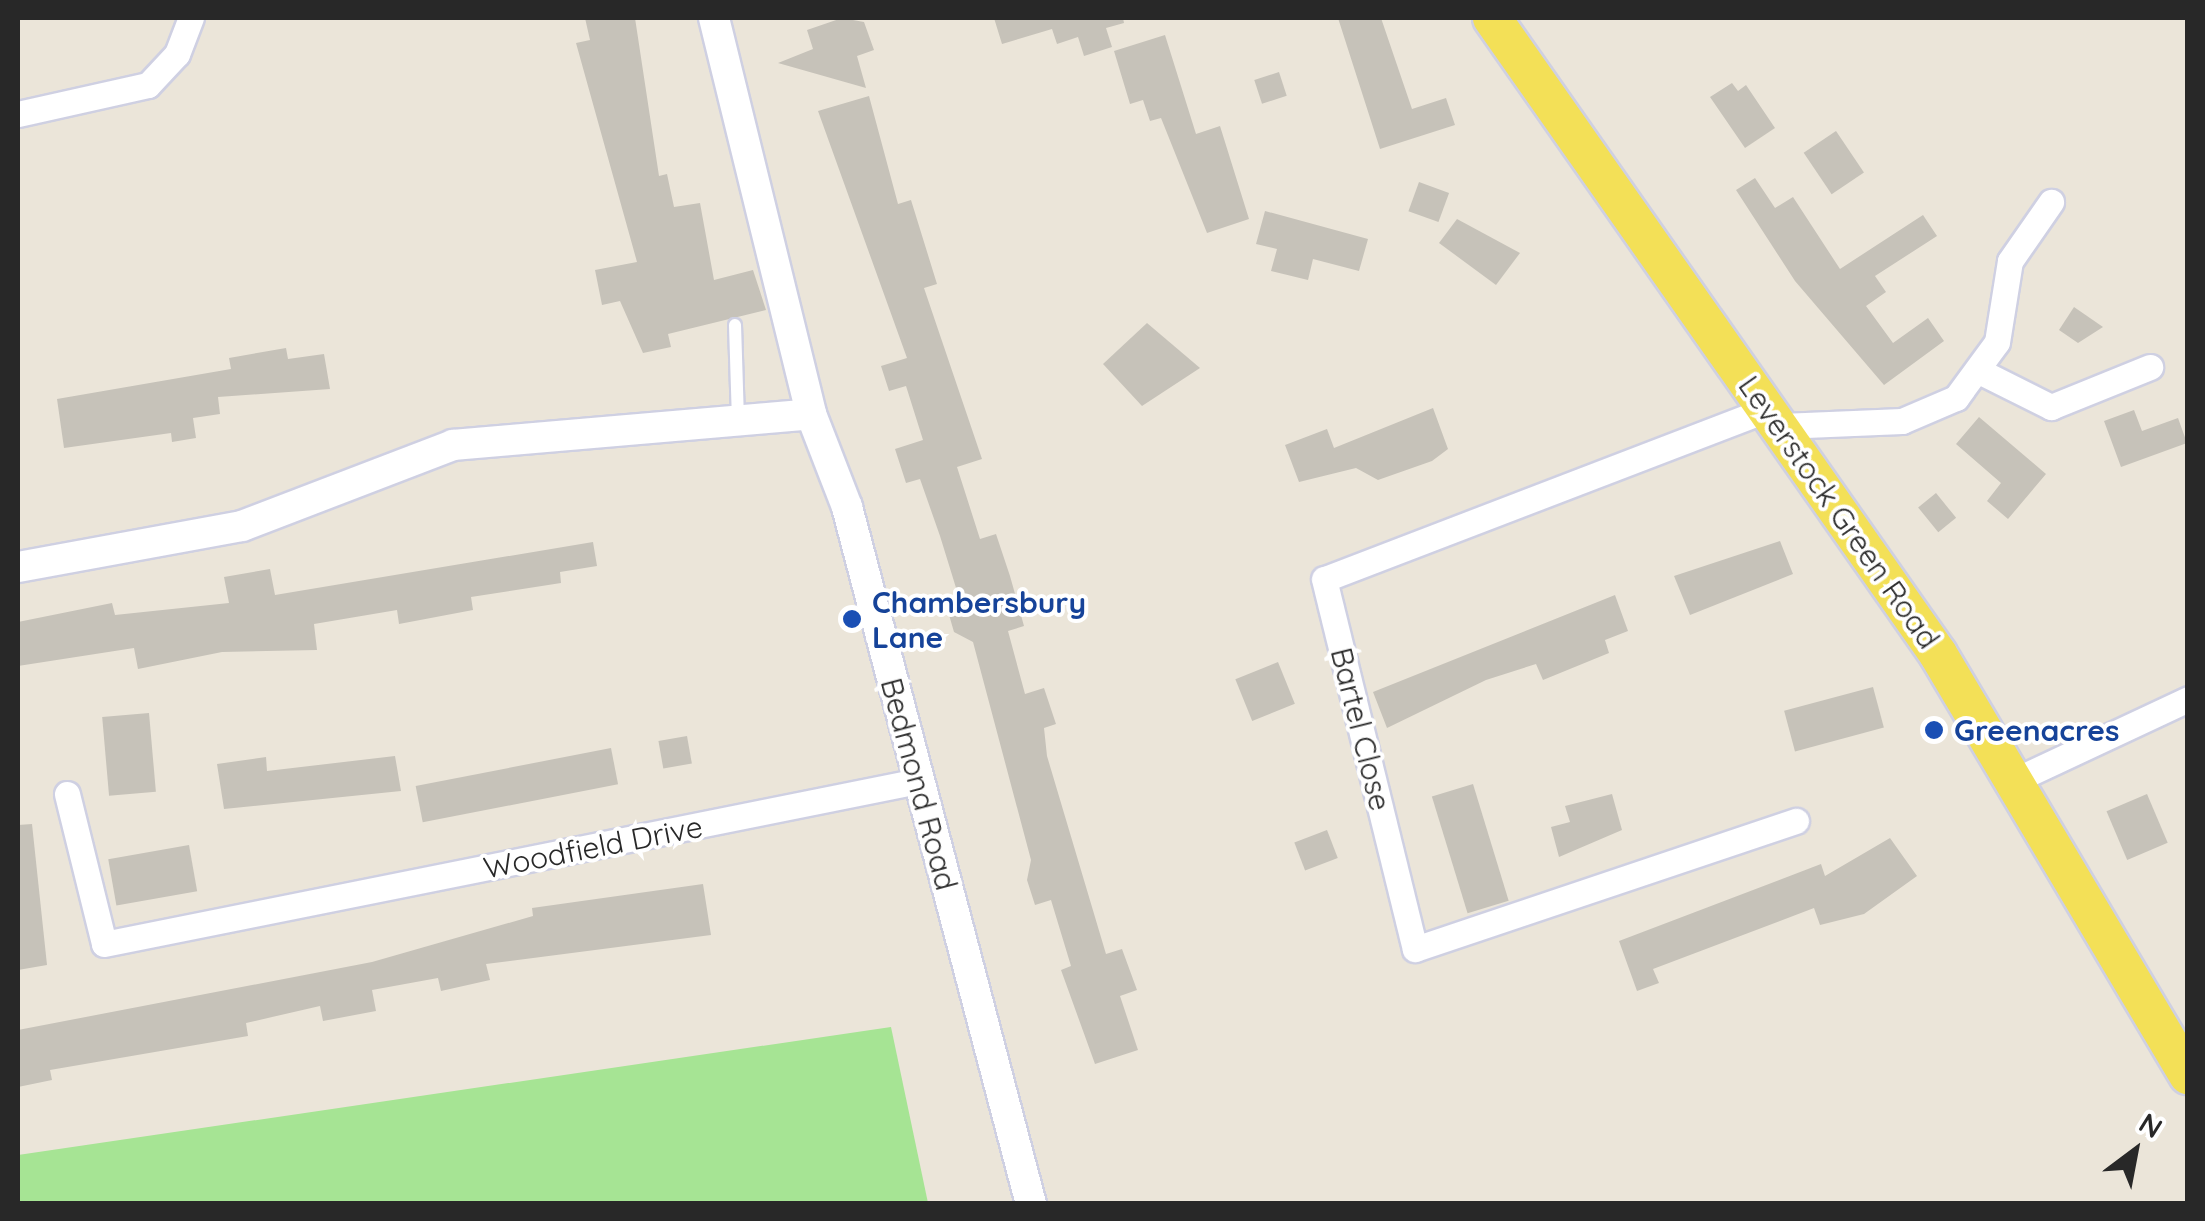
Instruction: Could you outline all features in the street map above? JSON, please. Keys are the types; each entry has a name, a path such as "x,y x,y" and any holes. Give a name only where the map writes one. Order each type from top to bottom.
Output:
{"main road":[{"name":"Leverstock Green Road","path":"1492,18 1938,654 2008,783 2188,1075"}],"street":[{"path":"18,114 148,85 177,54 191,18"},
{"name":"Bedmond Road","path":"714,18 811,414 848,507 1031,1204"},
{"path":"1774,417 1902,421 1956,398 1997,342 2010,262 2051,202"},
{"path":"1977,370 2051,408 2150,366"},
{"path":"18,567 242,526 453,445 811,414"},
{"name":"Bartel Close","path":"1774,417 1324,579 1415,950 1796,821"},
{"path":"2008,783 2188,698"},
{"name":"Woodfield Drive","path":"67,794 104,944 918,781"}],"lane":[{"path":"735,326 738,420"}],"green space":[{"path":"891,1027 928,1203 18,1203 18,1155"}],"building":[{"path":"585,18 635,18 659,176 667,174 674,207 700,203 714,280 753,270 766,310 668,334 671,347 643,353 620,301 602,305 595,270 637,262 576,43 590,40"},
{"path":"842,18 864,22 874,50 857,56 866,88 778,63 813,49 807,30"},
{"path":"994,18 1123,18 1124,23 1106,28 1112,47 1084,56 1078,37 1057,44 1052,29 1002,44"},
{"path":"1338,18 1381,18 1412,109 1446,98 1455,125 1380,149"},
{"path":"1165,35 1196,134 1220,126 1249,219 1207,233 1161,118 1150,121 1143,100 1130,104 1114,51"},
{"path":"1279,72 1287,96 1262,104 1254,80"},
{"path":"1732,83 1738,91 1746,85 1775,128 1745,148 1710,97"},
{"path":"869,96 898,204 911,200 937,284 924,288 982,459 957,467 980,539 996,534 1010,576 1024,626 1008,631 1025,694 1044,688 1056,724 1044,728 1047,756 1106,954 1122,949 1137,990 1120,996 1138,1050 1095,1064 1061,970 1071,966 1051,900 1035,905 1027,880 1031,860 973,642 954,632 947,608 961,604 940,536 920,479 906,483 895,449 923,440 906,386 889,391 881,366 907,358 818,111"},
{"path":"1836,131 1864,172 1832,194 1804,153"},
{"path":"1755,178 1775,208 1793,197 1840,269 1923,215 1937,236 1875,276 1886,292 1866,306 1893,343 1928,318 1944,341 1884,385 1795,281 1736,190"},
{"path":"1419,182 1449,193 1438,222 1408,211"},
{"path":"1265,211 1368,239 1359,271 1313,259 1308,280 1271,271 1277,249 1256,244"},
{"path":"1457,219 1520,253 1496,285 1439,243"},
{"path":"2074,307 2103,327 2078,343 2059,330"},
{"path":"1147,323 1200,368 1142,406 1103,364"},
{"path":"286,348 288,359 324,354 330,389 218,397 220,414 193,418 196,438 172,442 171,433 64,448 57,399 231,369 229,358"},
{"path":"1433,408 1448,449 1432,461 1378,480 1356,468 1299,482 1285,445 1327,429 1334,448"},
{"path":"2134,410 2142,431 2178,418 2187,443 2121,467 2104,421"},
{"path":"1979,417 2046,474 2008,519 1987,501 2001,483 1956,444"},
{"path":"1936,493 1956,518 1938,532 1918,507"},
{"path":"1780,541 1793,574 1690,615 1674,576"},
{"path":"593,542 597,566 560,572 561,583 471,597 473,610 399,624 397,610 314,624 317,650 222,652 138,669 134,648 18,666 18,622 112,603 115,615 229,603 224,577 270,569 275,595"},
{"path":"1615,595 1628,631 1605,640 1609,653 1543,680 1536,664 1486,680 1387,728 1373,692"},
{"path":"1278,662 1295,704 1252,721 1235,679"},
{"path":"1873,687 1884,728 1795,751 1784,711"},
{"path":"149,713 156,792 109,796 102,717"},
{"path":"687,736 692,764 663,769 658,741"},
{"path":"611,748 618,784 423,822 416,786"},
{"path":"395,756 401,791 224,809 217,764 266,757 267,771"},
{"path":"1473,784 1509,901 1468,913 1432,797"},
{"path":"1612,794 1622,830 1559,857 1551,827 1570,822 1565,806"},
{"path":"2147,794 2168,843 2127,860 2106,811"},
{"path":"32,824 47,965 18,970 18,825"},
{"path":"1327,830 1338,858 1305,871 1294,843"},
{"path":"1890,838 1917,876 1864,914 1820,925 1814,908 1653,969 1659,983 1637,991 1619,941 1821,864 1825,876"},
{"path":"189,845 197,891 116,906 108,859"},
{"path":"703,884 711,935 486,964 490,980 441,991 438,978 372,990 376,1011 323,1021 320,1006 246,1023 248,1036 50,1070 52,1080 18,1087 18,1030 372,962 533,916 532,908"}],"place":[{"name":"Chambersbury Lane","path":"852,619"},
{"name":"Greenacres","path":"1934,730"}]}
